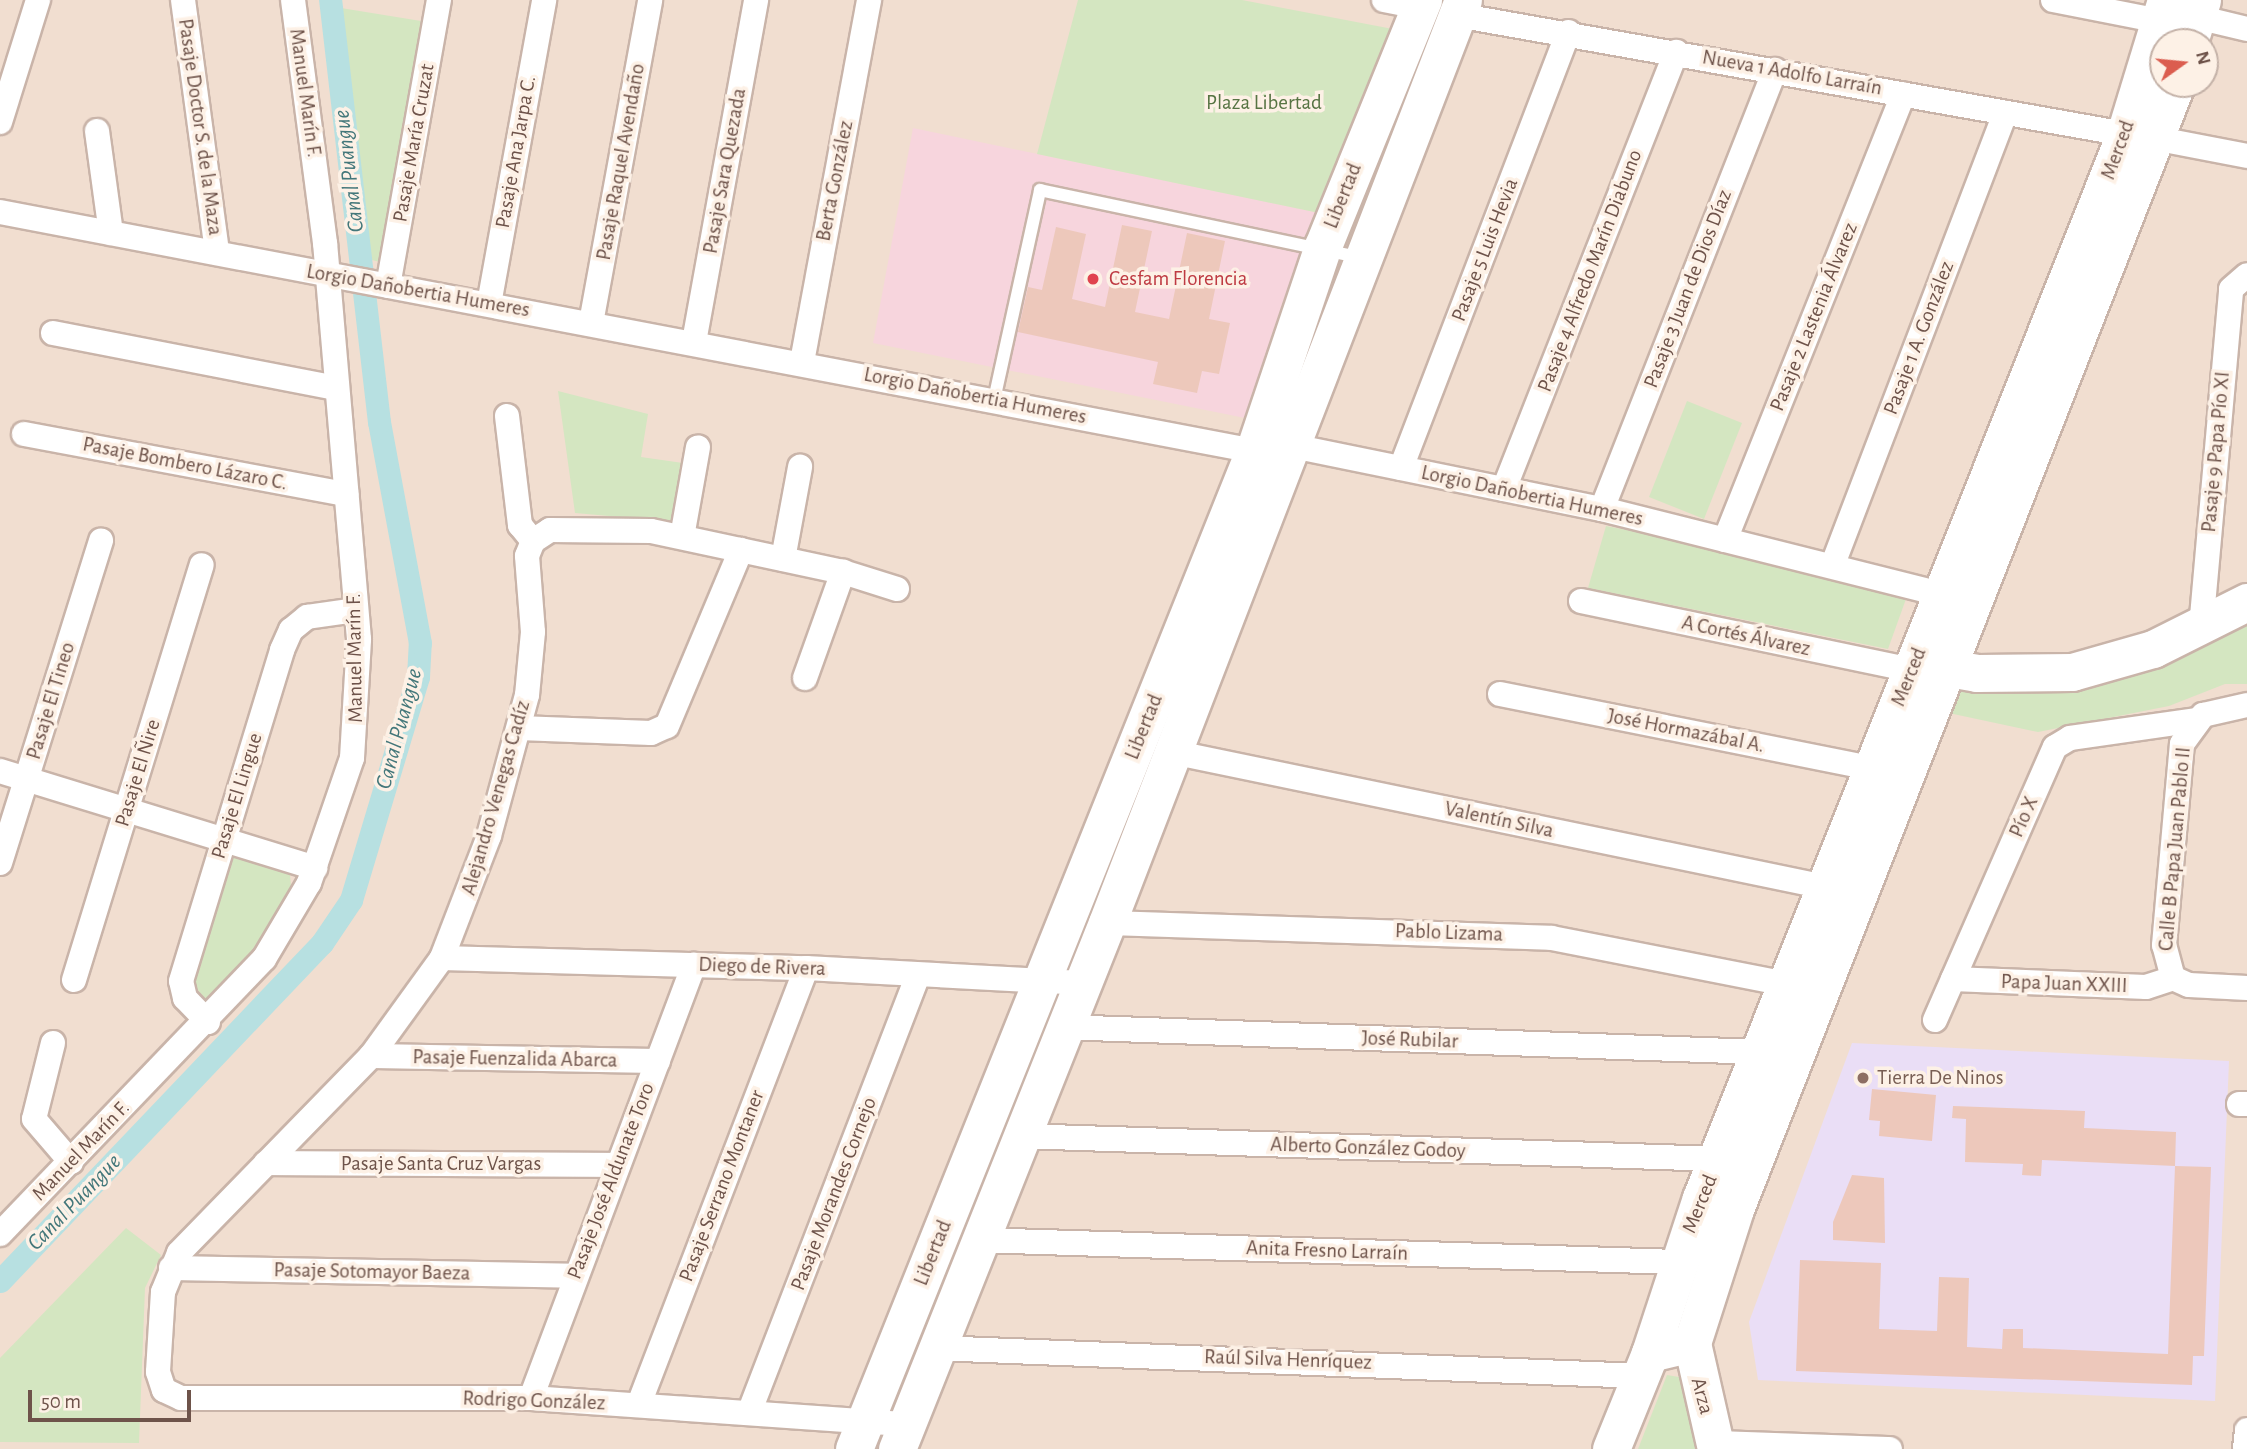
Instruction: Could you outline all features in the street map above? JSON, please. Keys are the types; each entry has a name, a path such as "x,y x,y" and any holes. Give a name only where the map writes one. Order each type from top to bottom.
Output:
{"street":[{"path":"0,122 38,0"},
{"name":"Pasaje Doctor S. de la Maza","path":"183,0 217,253"},
{"name":"Manuel Marín F.","path":"0,1234 208,1022 264,959 315,868 354,748 359,700 356,610 337,388 339,277 293,0"},
{"name":"Pasaje María Cruzat","path":"382,285 439,0"},
{"name":"Pasaje Ana Jarpa C.","path":"489,304 544,0"},
{"name":"Pasaje Raquel Avendaño","path":"591,323 650,0"},
{"name":"Pasaje Sara Quezada","path":"694,342 756,0"},
{"name":"Berta González","path":"802,362 869,0"},
{"path":"1384,0 1460,8"},
{"path":"2053,0 2183,16 2247,29"},
{"name":"Libertad","path":"860,1435 1254,451 1323,246 1422,4"},
{"name":"Libertad","path":"902,1437 1061,1027 1107,923 1460,8"},
{"name":"Nueva 1 Adolfo Larraín","path":"1460,8 1568,32 2247,156"},
{"name":"Merced","path":"1692,1343 1735,1209 1925,667 2142,137 2183,16"},
{"name":"Pasaje 5 Luis Hevia","path":"1401,468 1568,32"},
{"name":"Pasaje 4 Alfredo Marín Diabuno","path":"1504,489 1676,52"},
{"name":"Pasaje 3 Juan de Dios Díaz","path":"1602,509 1775,70"},
{"name":"Pasaje 2 Lastenia Álvarez","path":"1725,540 1903,94"},
{"name":"Merced","path":"1611,1449 1645,1364 1678,1262 1872,768 1925,667 1945,595 2142,137 2167,98"},
{"name":"Pasaje 1 A. González","path":"1833,564 2005,113"},
{"path":"97,131 111,233"},
{"name":"Lorgio Dañobertia Humeres","path":"0,212 802,362 1254,451 1292,446 1602,509 1833,564 1945,595"},
{"name":"Pasaje 9 Papa Pío XI","path":"2201,628 2231,289 2242,277"},
{"path":"53,333 337,388"},
{"path":"507,416 520,525 533,541 550,530 595,526 682,537 843,572 897,589"},
{"name":"Pasaje Bombero Lázaro C.","path":"24,434 346,494"},
{"path":"682,537 698,447"},
{"path":"783,559 800,467"},
{"name":"Pasaje El Tineo","path":"0,863 102,540"},
{"name":"Alejandro Venegas Cadíz","path":"164,1390 158,1372 163,1292 170,1268 266,1163 372,1056 442,958 489,836 519,728 531,663 527,564 533,541"},
{"path":"519,728 651,733 667,726 741,551"},
{"name":"Pasaje El Ñire","path":"74,980 202,565"},
{"path":"805,678 843,572"},
{"name":"A Cortés Álvarez","path":"1581,601 1925,667"},
{"path":"1925,667 2072,672 2128,658 2201,628 2247,602"},
{"name":"Pasaje El Lingue","path":"208,1022 185,998 181,981 291,630 314,615 356,610"},
{"name":"José Hormazábal A.","path":"1500,694 1872,768"},
{"name":"Pío X","path":"1935,1020 2055,747 2070,738 2196,720 2223,707 2247,705"},
{"name":"Calle B Papa Juan Pablo II","path":"2173,978 2164,945 2182,744 2196,720"},
{"name":"Valentín Silva","path":"1172,752 1825,887"},
{"path":"0,771 315,868"},
{"name":"Pablo Lizama","path":"1107,923 1552,937 1786,984"},
{"name":"Diego de Rivera","path":"442,958 806,968 1081,982"},
{"name":"Pasaje José Aldunate Toro","path":"531,1398 574,1276 694,965"},
{"name":"Pasaje Serrano Montaner","path":"639,1404 806,968"},
{"name":"Pasaje Morandes Cornejo","path":"749,1413 918,975"},
{"path":"2173,978 2189,985 2247,988"},
{"name":"Papa Juan XXIII","path":"1953,979 2146,987 2173,978"},
{"name":"José Rubilar","path":"1061,1027 1759,1052"},
{"path":"53,1043 34,1119 71,1162"},
{"name":"Pasaje Fuenzalida Abarca","path":"372,1056 658,1061"},
{"name":"Alberto González Godoy","path":"1019,1136 1718,1158"},
{"name":"Pasaje Santa Cruz Vargas","path":"266,1163 617,1166"},
{"name":"Anita Fresno Larraín","path":"977,1240 1678,1262"},
{"name":"Pasaje Sotomayor Baeza","path":"170,1268 574,1276"},
{"path":"1645,1364 1692,1343"},
{"name":"Arza","path":"1692,1343 1715,1446"},
{"name":"Raúl Silva Henríquez","path":"935,1348 1645,1364"},
{"name":"Rodrigo González","path":"164,1390 181,1398 531,1398 639,1404 749,1413 860,1435 902,1437"},
{"path":"2245,1449 2247,1430"},
{"path":"1715,1446 1890,1449"}],"lane":[{"path":"994,400 1040,190 1323,246 1362,258"}],"shaded area":[{"path":"0,0 2247,0 2247,1449 0,1449"},
{"name":"Cesfam Florencia","path":"913,128 1324,214 1250,419 873,343"},
{"path":"1852,1043 2229,1061 2215,1401 1758,1380 1749,1322"}],"green space":[{"name":"Plaza Libertad","path":"1078,0 1242,0 1398,30 1324,214 1037,154"},
{"path":"341,8 421,21 384,263 368,259"},
{"path":"558,391 648,414 641,457 690,464 677,522 575,513"},
{"path":"1687,401 1742,423 1704,519 1649,497"},
{"path":"1606,526 1911,585 1888,649 1588,588"},
{"path":"2247,609 2247,684 2225,684 2169,706 2038,732 1944,712 1955,683"},
{"path":"234,856 290,874 291,887 264,940 206,1000 193,984"},
{"path":"126,1228 161,1255 145,1288 139,1443 0,1442 0,1358"},
{"path":"1667,1375 1691,1379 1703,1449 1638,1449"}],"building":[{"path":"1122,225 1152,231 1135,312 1169,319 1187,233 1225,241 1209,319 1230,323 1219,374 1202,371 1197,393 1153,384 1158,362 1018,332 1028,287 1042,290 1056,227 1086,234 1072,299 1105,307"},
{"path":"1872,1089 1936,1095 1932,1141 1879,1136 1880,1121 1869,1120"},
{"path":"1953,1106 2085,1111 2084,1128 2176,1132 2175,1166 2042,1160 2041,1176 2022,1175 2023,1164 1965,1162 1966,1119 1952,1118"},
{"path":"2175,1166 2211,1167 2204,1356 2193,1356 2192,1385 1796,1371 1800,1260 1881,1263 1879,1329 1937,1331 1939,1277 1969,1278 1967,1347 2002,1349 2003,1329 2023,1329 2023,1348 2168,1354"},
{"path":"1852,1175 1884,1178 1885,1243 1833,1240 1833,1222"}],"waterway":[{"name":"Canal Puangue","path":"0,1281 322,943 351,900 418,677 420,643 379,422 330,0"}],"place":[{"name":"Cesfam Florencia","path":"1093,279"},
{"name":"Tierra De Ninos","path":"1863,1078"}]}
